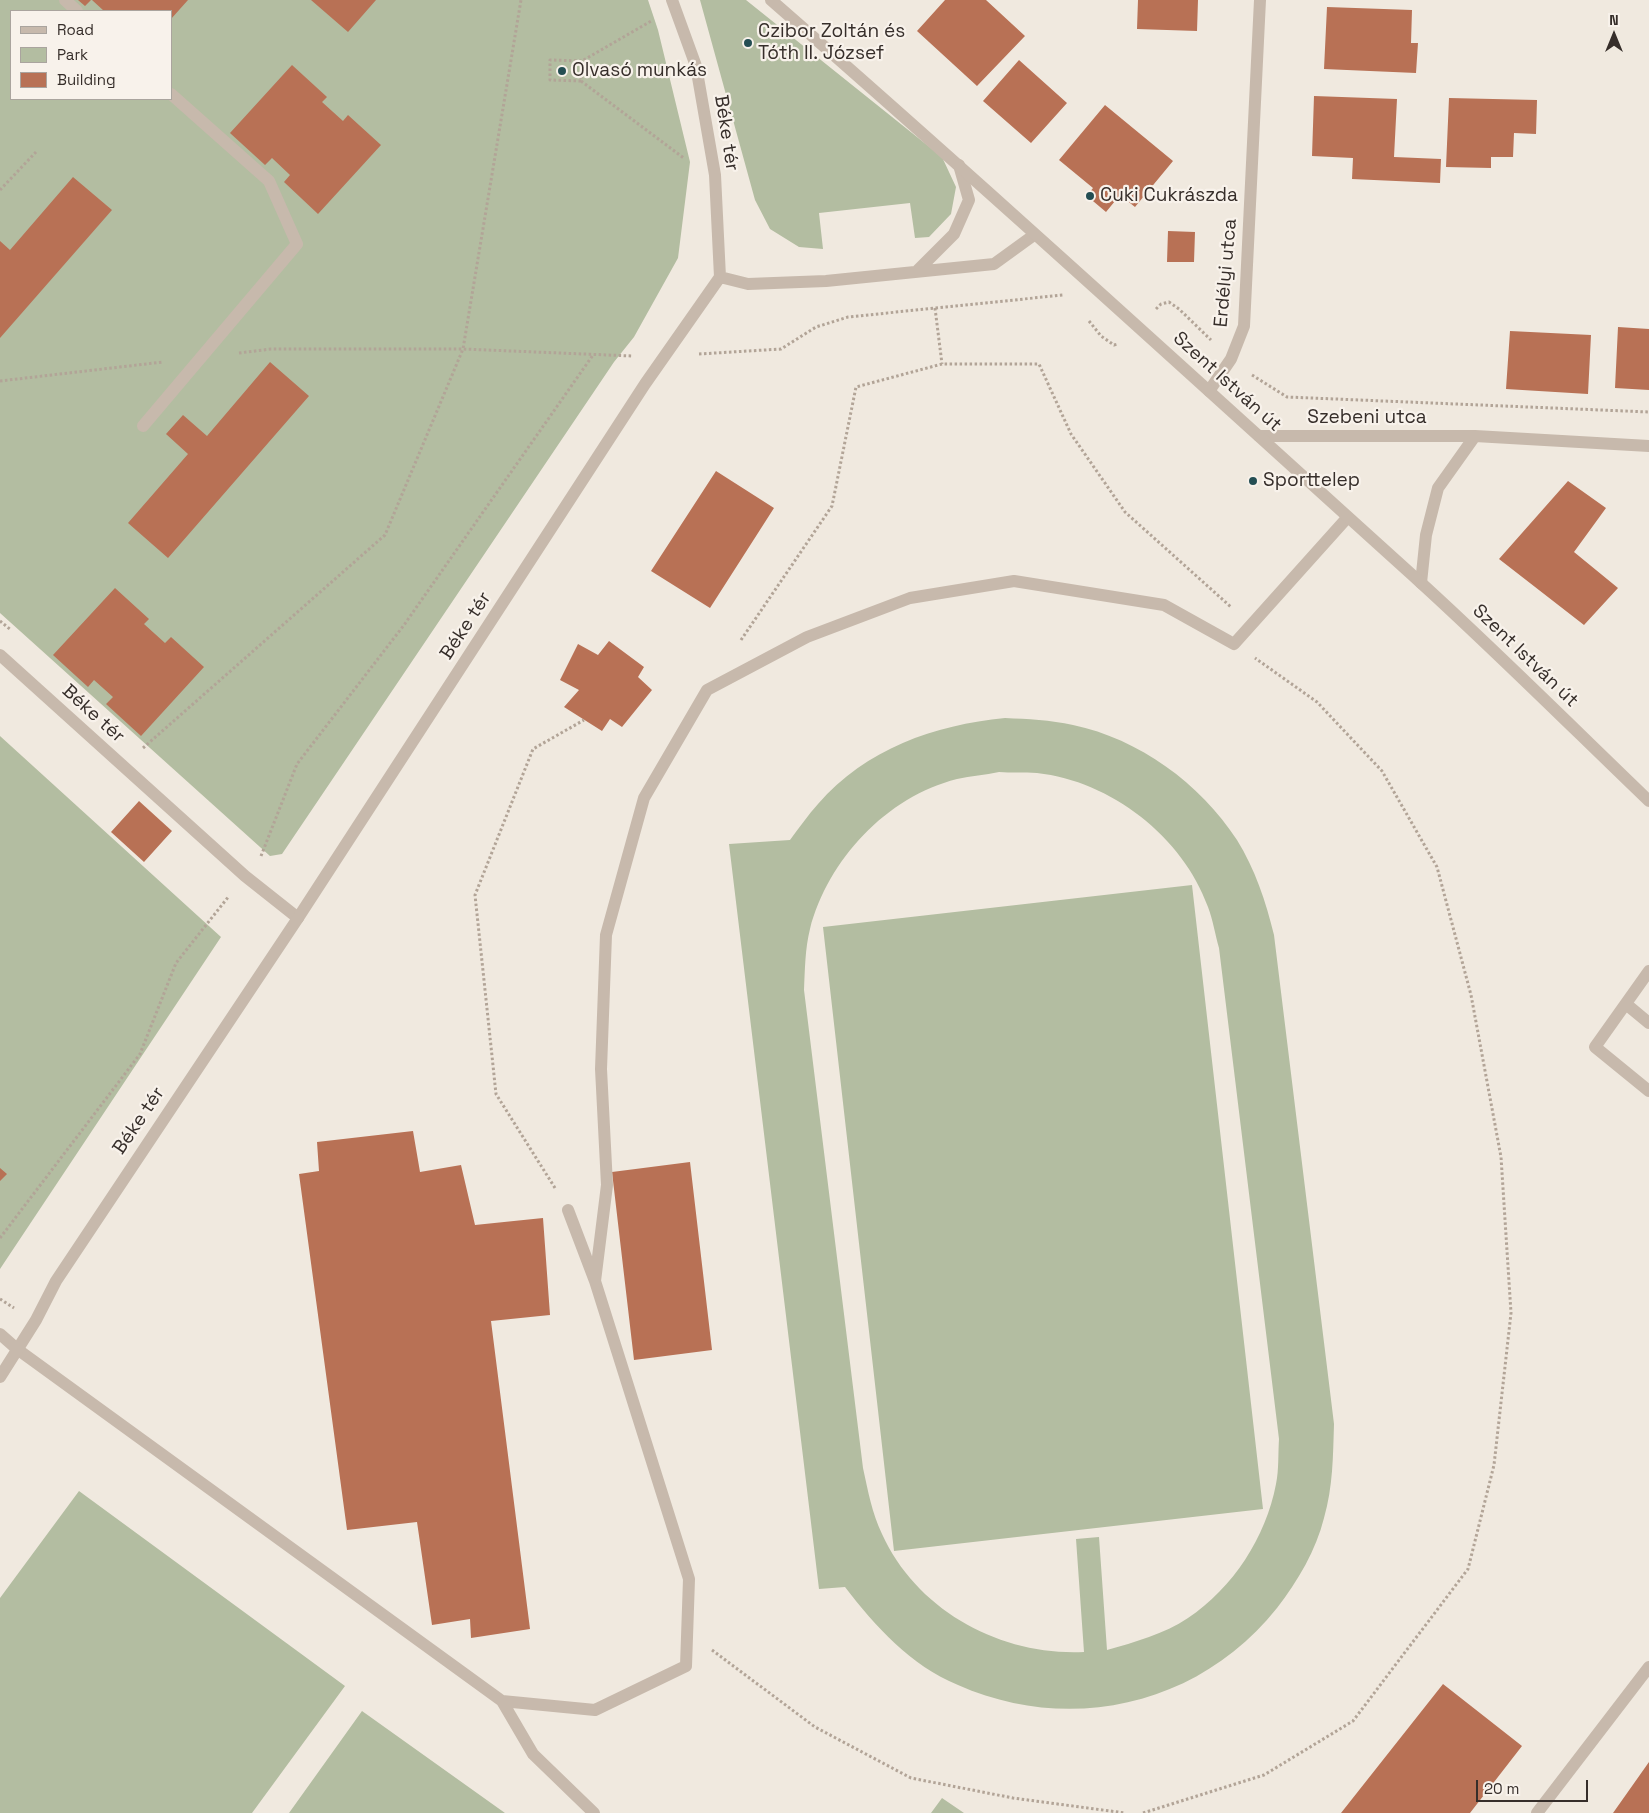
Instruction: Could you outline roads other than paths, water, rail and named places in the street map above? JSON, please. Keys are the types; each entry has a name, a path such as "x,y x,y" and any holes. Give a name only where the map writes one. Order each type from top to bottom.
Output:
{"street":[{"path":"65,0 76,10"},
{"name":"Béke tér","path":"0,1377 36,1320 56,1281 298,918 645,384 720,277 715,175 696,66 672,0"},
{"name":"Szent István út","path":"771,0 959,165 1034,235 1259,436 1421,584 1649,801"},
{"name":"Erdélyi utca","path":"1209,391 1231,359 1244,326 1260,0"},
{"path":"143,426 297,244 269,181 172,95"},
{"path":"918,270 954,234 969,200 959,165"},
{"path":"720,277 748,284 826,281 918,270 994,264 1034,235"},
{"name":"Szebeni utca","path":"1259,436 1475,436 1649,446"},
{"path":"1421,584 1426,535 1438,488 1475,436"},
{"path":"596,1281 607,1185 601,1068 606,935 644,798 707,690 808,637 910,598 1014,581 1164,605 1234,644 1347,518"},
{"name":"Béke tér","path":"0,655 245,876 298,918"},
{"path":"1649,971 1595,1047 1649,1091"},
{"path":"1626,1004 1649,1023"},
{"path":"502,1701 596,1710 686,1666 689,1579 596,1281 568,1210"},
{"path":"0,1334 17,1349 502,1701 533,1754 594,1813"},
{"path":"1536,1813 1649,1667"}],"place":[{"name":"Czibor Zoltán és Tóth II. József","path":"748,43"},
{"name":"Olvasó munkás","path":"562,71"},
{"name":"Cuki Cukrászda","path":"1090,196"},
{"name":"Sporttelep","path":"1253,481"}]}
